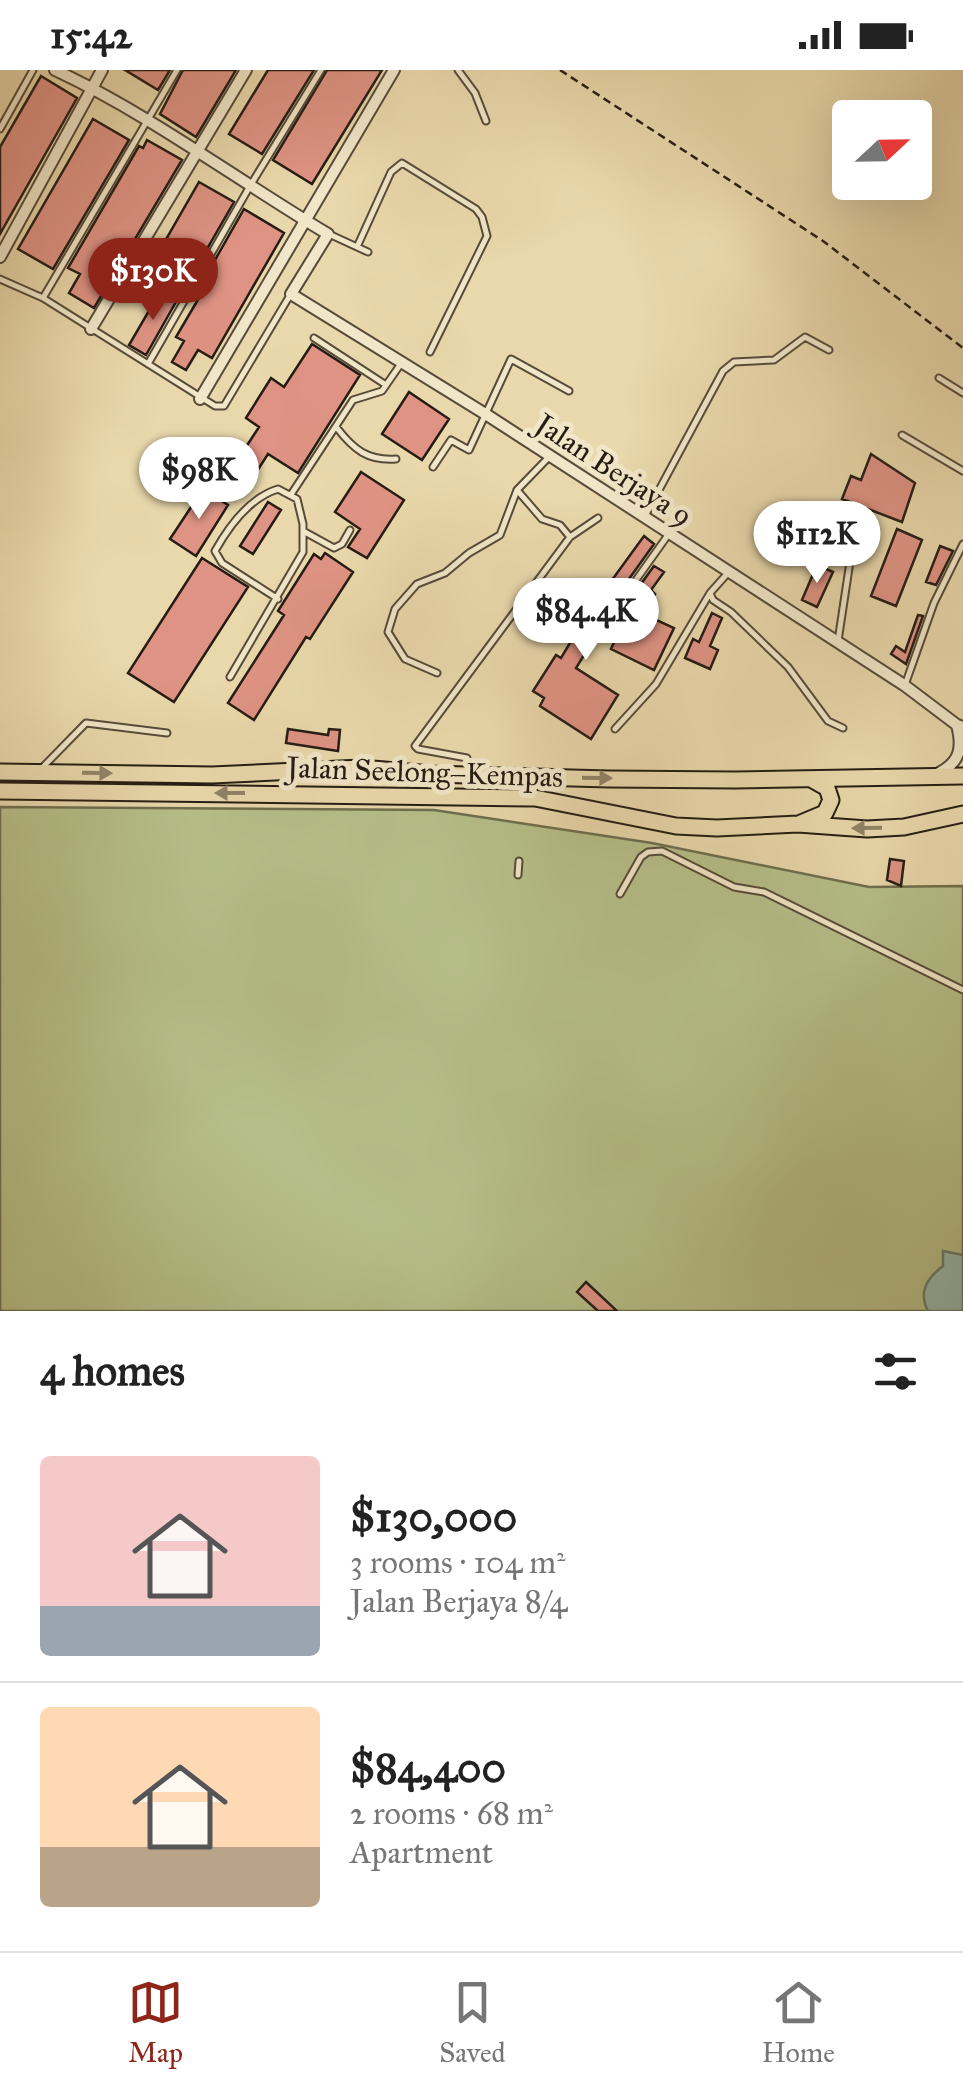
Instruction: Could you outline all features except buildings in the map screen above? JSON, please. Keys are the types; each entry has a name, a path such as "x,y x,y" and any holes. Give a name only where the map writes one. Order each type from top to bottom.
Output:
{"main road":[{"name":"Jalan Seelong–Kempas","path":"0,772 212,775 360,768 592,778 963,776"},
{"path":"798,824 825,813 831,800 827,788 812,779"},
{"name":"Jalan Seelong–Kempas","path":"0,792 536,798 676,826 798,824 867,829 904,827 963,814"}],"street":[{"path":"55,70 146,120 328,234 291,294"},
{"path":"0,258 102,70"},
{"path":"92,329 246,70"},
{"path":"200,399 394,70"},
{"name":"Jalan Berjaya 9","path":"291,294 487,415 960,726 962,748 957,760 934,776"}],"lane":[{"path":"0,129 33,70"},
{"path":"44,298 177,70"},
{"path":"148,364 320,70"},
{"path":"458,70 475,93 486,122"},
{"path":"357,247 390,172 402,163 476,209 482,217 487,236 430,352"},
{"path":"328,234 368,252"},
{"path":"0,278 44,298 215,406 224,406 291,294"},
{"path":"643,518 724,371 734,362 774,360 804,337 829,350"},
{"path":"314,338 386,386"},
{"path":"433,467 452,440 470,450 511,359 569,390"},
{"path":"291,494 353,400 382,391 402,362"},
{"path":"939,378 963,393"},
{"path":"337,428 355,450 380,460 396,460"},
{"path":"902,435 963,471"},
{"path":"956,466 963,456"},
{"path":"436,672 405,658 388,632 395,608 417,584 445,574 469,553 500,535 517,490 549,458"},
{"path":"230,677 278,599 303,552 300,508 291,494 278,489 263,494 248,507 215,552 222,563 278,599"},
{"path":"517,490 542,519 560,525 570,538"},
{"path":"467,758 418,750 415,746 570,538 598,518"},
{"path":"303,531 334,548 342,544 350,530"},
{"path":"614,611 668,535"},
{"path":"904,686 934,603 963,544"},
{"path":"838,644 851,555"},
{"path":"615,728 656,684 710,593 728,574"},
{"path":"710,593 712,600 732,612 788,667 828,722 843,728"},
{"path":"38,772 86,722 167,733"},
{"path":"620,894 641,858 648,852 662,851 734,887 764,892 963,990"},
{"path":"518,875 519,861"}],"path":[{"path":"560,70 823,240 963,348"}],"green space":[{"path":"0,807 434,810 652,843 869,887 963,886 963,1311 0,1311"}],"shaded area":[{"path":"943,1251 963,1255 963,1311 928,1311 925,1304 926,1286 943,1266"}]}
